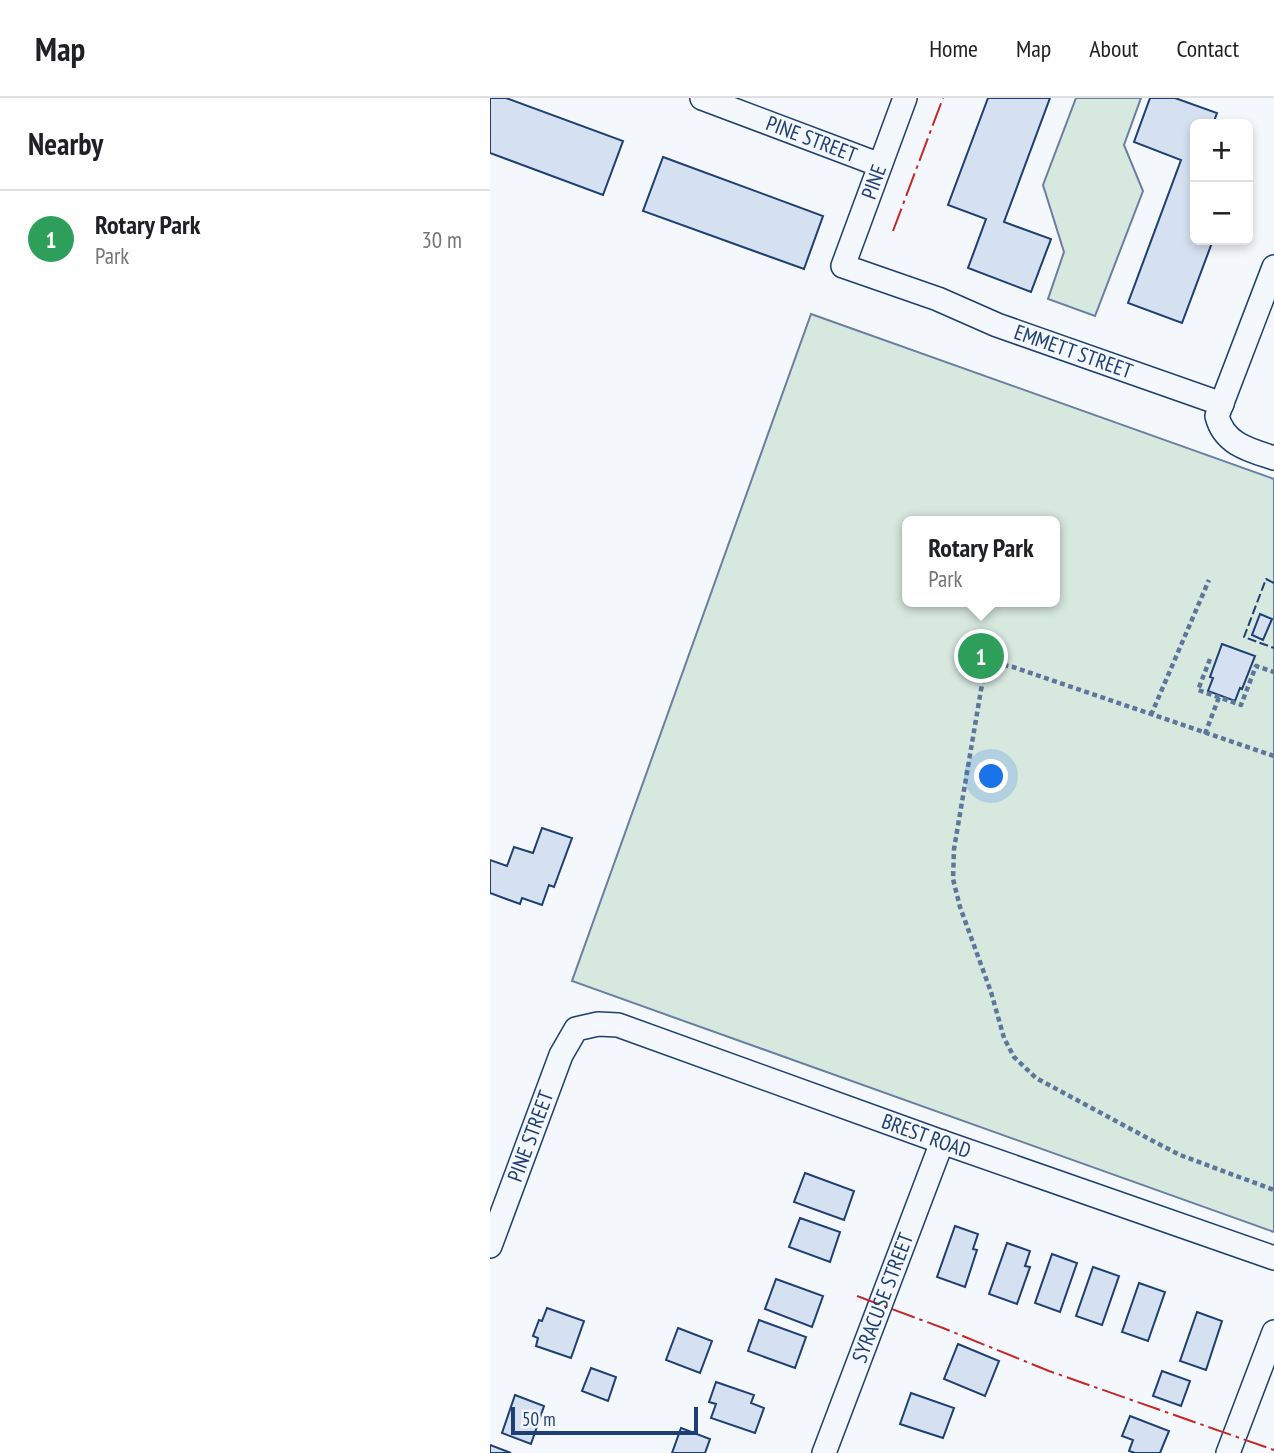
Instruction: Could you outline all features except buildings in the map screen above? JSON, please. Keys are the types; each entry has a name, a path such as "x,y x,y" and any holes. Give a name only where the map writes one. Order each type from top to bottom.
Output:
{"street":[{"name":"PINE STREET","path":"702,98 880,165"},
{"name":"PINE","path":"843,266 905,98"},
{"name":"EMMETT STREET","path":"843,266 937,299 998,325 1222,404"},
{"path":"1274,267 1217,416 1227,437 1240,446 1274,458"},
{"name":"BREST ROAD","path":"576,1029 598,1024 618,1025 1274,1258"},
{"name":"PINE STREET","path":"490,1246 561,1055 576,1029"},
{"name":"SYRACUSE STREET","path":"824,1453 942,1142"},
{"path":"1228,1453 1274,1332"}],"path":[{"path":"1151,715 1209,580"},
{"path":"1210,659 1199,690 1241,705 1256,666 1274,672"},
{"path":"1274,757 1013,667 993,663 984,674 981,690 954,849 953,879 1004,1038 1014,1057 1036,1077 1180,1155 1274,1190"},
{"path":"1205,734 1219,697"}],"shaded area":[{"path":"1076,98 1141,98 1124,145 1143,191 1095,316 1048,299 1064,252 1043,185"},
{"path":"811,314 1274,479 1274,1232 572,981"}],"fence":[{"path":"1274,583 1266,579 1244,637 1274,648"}],"power":[{"path":"893,231 943,98"},
{"path":"857,1296 1049,1371 1274,1450"}],"place":[{"name":"Rotary Park","path":"981,656"}]}
